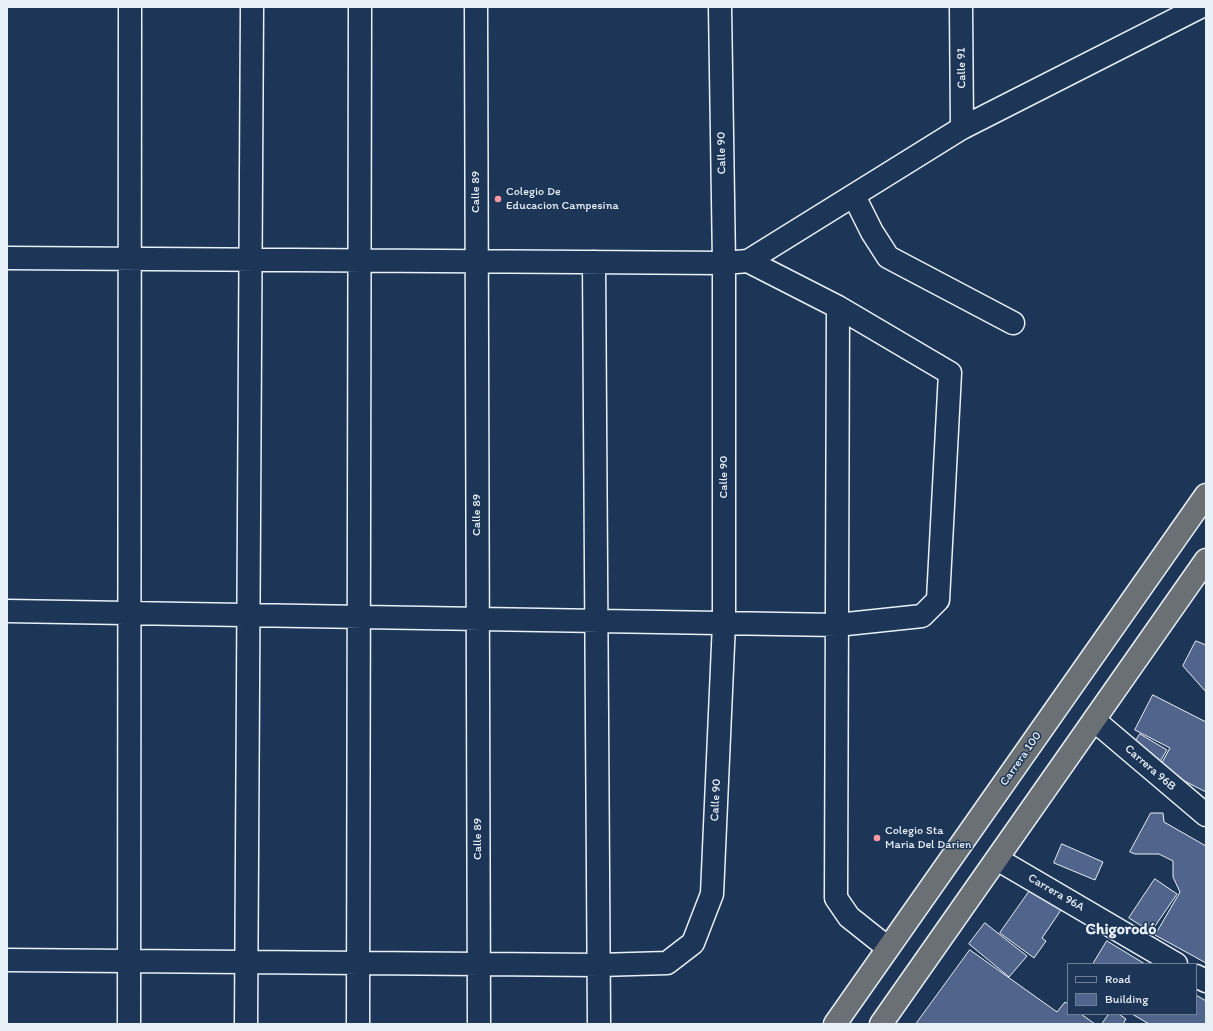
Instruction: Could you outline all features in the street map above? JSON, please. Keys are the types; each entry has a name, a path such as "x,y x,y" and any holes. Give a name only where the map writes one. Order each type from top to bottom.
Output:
{"highway":[{"name":"Carrera 100","path":"835,1024 1206,495"},
{"path":"881,1024 1206,560"}],"street":[{"path":"129,1024 130,7"},
{"path":"246,1024 252,7"},
{"path":"358,1024 360,7"},
{"name":"Calle 89","path":"476,7 479,1024"},
{"name":"Calle 90","path":"599,965 667,963 693,942 712,894 724,623 724,263 720,7"},
{"name":"Calle 91","path":"961,7 962,128"},
{"path":"7,258 724,263 748,261 962,128 1200,7"},
{"path":"854,196 872,232 888,257 1013,323"},
{"path":"7,611 837,625 922,616 938,600 950,373 838,307 748,261"},
{"path":"594,262 599,1024"},
{"path":"838,307 836,898 849,917 888,948"},
{"name":"Carrera 96B","path":"1094,720 1206,815"},
{"name":"Carrera 96A","path":"997,859 1174,963"},
{"path":"7,960 599,965"},
{"path":"1197,976 1206,981"}],"building":[{"path":"1196,641 1206,645 1206,692 1183,666"},
{"path":"1153,695 1206,722 1206,792 1159,768 1170,748 1135,730"},
{"path":"1140,734 1167,750 1159,763 1132,747"},
{"path":"1151,813 1163,813 1164,822 1206,846 1206,963 1155,935 1180,892 1173,877 1173,861 1159,854 1135,854 1130,852"},
{"path":"1062,844 1103,862 1095,880 1054,863"},
{"path":"1155,879 1177,894 1151,932 1129,918"},
{"path":"1031,889 1061,910 1042,938 1046,941 1034,958 1000,933"},
{"path":"985,923 1027,956 1009,977 969,944"},
{"path":"1107,941 1143,963 1094,963"},
{"path":"970,950 1057,1012 1065,1002 1067,1003 1067,1015 1082,1015 1095,1024 916,1024"},
{"path":"1197,996 1206,1001 1206,1024 1149,1024 1134,1015 1197,1015"},
{"path":"1108,1015 1120,1015 1126,1019 1123,1024 1102,1024"}],"place":[{"name":"Colegio De Educacion Campesina","path":"498,199"},
{"name":"Colegio Sta Maria Del Darien","path":"877,838"}],"district":[{"name":"Chigorodó","path":"1121,930"}]}
